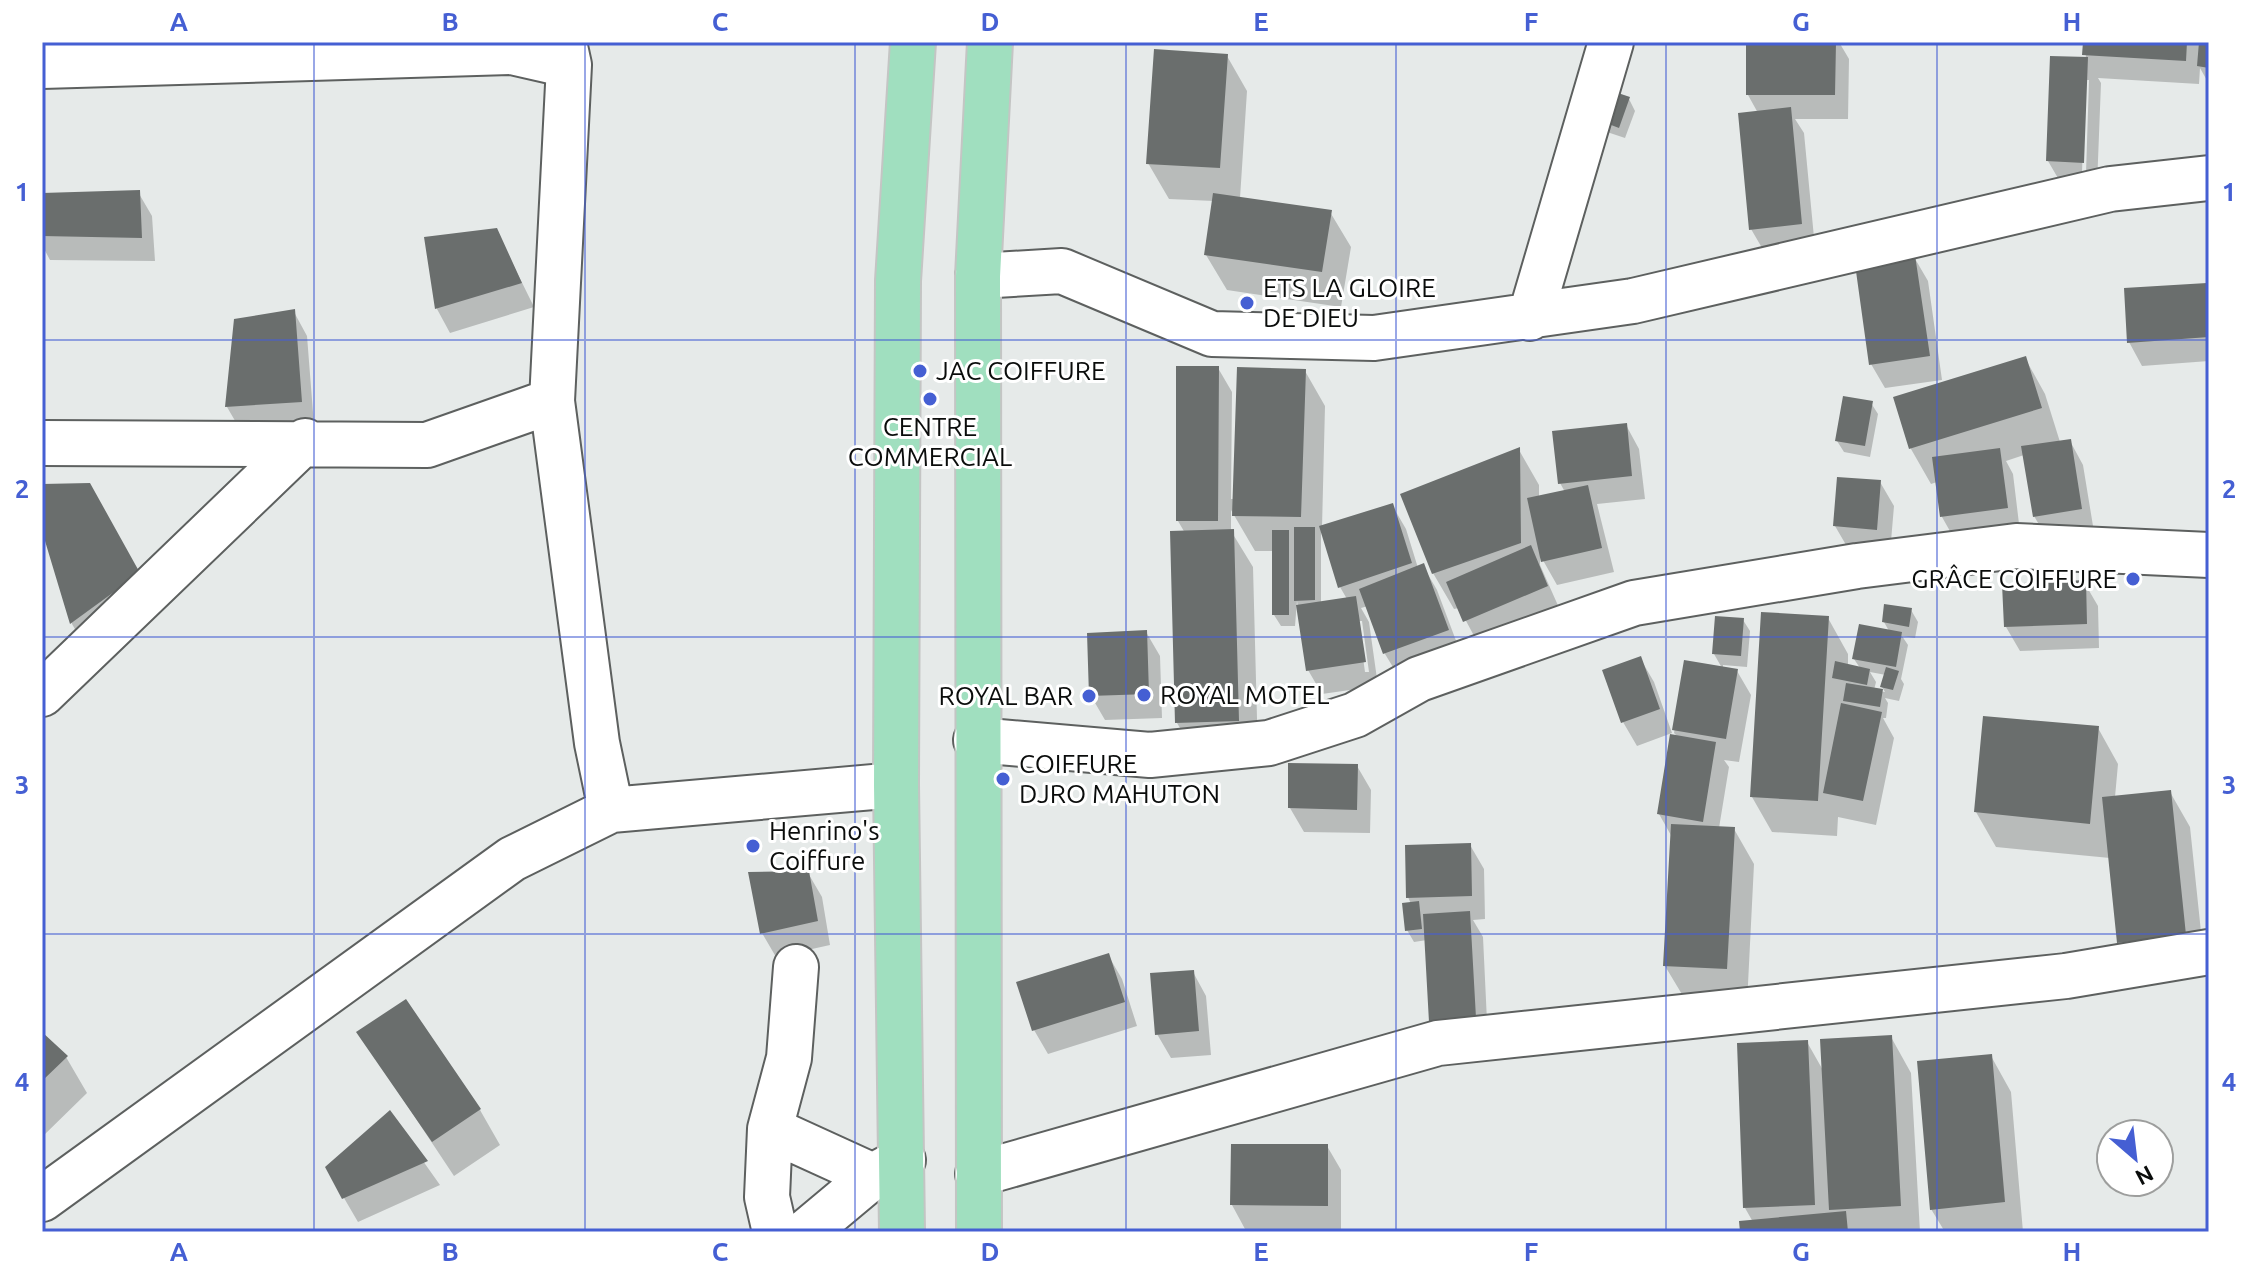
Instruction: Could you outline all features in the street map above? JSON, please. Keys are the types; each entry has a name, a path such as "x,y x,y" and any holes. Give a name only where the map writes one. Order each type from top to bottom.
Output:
{"main road":[{"path":"902,1232 888,1168 896,785 898,281 913,42"},
{"path":"979,1232 976,740 978,276 990,42"}],"street":[{"path":"1530,318 1611,42"},
{"path":"42,66 518,47 566,53 552,401 597,743 611,810"},
{"path":"978,276 1062,271 1212,334 1374,338 1633,301 2110,189 2209,178"},
{"path":"42,443 305,441 427,445 552,401"},
{"path":"42,694 305,441"},
{"path":"976,740 1150,755 1269,743 1355,715 1419,679 1634,603 1857,566 2016,546 2209,555"},
{"path":"42,1199 512,859 611,810 896,785"},
{"path":"978,1174 1438,1043 2066,976 2209,952"},
{"path":"775,1232 767,1197 770,1129 789,1058 796,967"},
{"path":"770,1129 888,1168"},
{"path":"806,1232 888,1168"}],"building":[{"path":"1746,42 1836,42 1835,95 1746,95"},
{"path":"2083,42 2187,42 2186,61 2082,55"},
{"path":"2199,42 2209,42 2209,68 2197,66"},
{"path":"1154,49 1228,54 1220,168 1146,164"},
{"path":"2050,56 2088,57 2084,163 2046,161"},
{"path":"1609,90 1630,97 1619,128 1598,120"},
{"path":"1791,107 1802,224 1749,230 1738,113"},
{"path":"140,190 142,238 42,236 42,193"},
{"path":"1213,193 1332,210 1322,272 1204,255"},
{"path":"497,228 522,283 435,309 424,237"},
{"path":"1915,255 1930,356 1869,365 1855,264"},
{"path":"2207,283 2209,337 2127,343 2124,288"},
{"path":"295,309 302,402 225,407 234,319"},
{"path":"2026,356 2042,408 1909,449 1893,397"},
{"path":"1176,366 1219,366 1218,521 1176,521"},
{"path":"1237,367 1306,369 1301,517 1232,516"},
{"path":"1843,396 1873,401 1865,446 1835,441"},
{"path":"1627,423 1632,476 1558,484 1552,431"},
{"path":"2071,439 2082,509 2033,517 2021,446"},
{"path":"1520,447 1521,543 1432,574 1400,494"},
{"path":"2000,448 2008,508 1940,517 1932,457"},
{"path":"1837,477 1881,480 1877,530 1833,526"},
{"path":"90,483 140,573 70,624 42,531 42,484"},
{"path":"1588,485 1602,548 1541,562 1527,498"},
{"path":"1393,503 1412,563 1338,588 1319,526"},
{"path":"1294,527 1315,527 1315,600 1294,601"},
{"path":"1234,529 1239,721 1175,723 1170,531"},
{"path":"1272,530 1289,530 1289,615 1272,615"},
{"path":"1531,545 1548,586 1463,622 1446,582"},
{"path":"1424,563 1449,630 1383,654 1359,589"},
{"path":"2086,580 2087,624 2004,627 2002,584"},
{"path":"1356,596 1366,662 1306,671 1296,605"},
{"path":"1884,604 1912,608 1909,627 1882,622"},
{"path":"1761,612 1829,616 1818,801 1750,797"},
{"path":"1715,616 1744,618 1741,656 1712,654"},
{"path":"1859,624 1902,632 1896,667 1852,659"},
{"path":"1147,630 1149,694 1089,696 1087,633"},
{"path":"1641,656 1660,709 1621,723 1602,670"},
{"path":"1684,660 1738,669 1726,739 1672,730"},
{"path":"1835,661 1870,669 1867,685 1832,678"},
{"path":"1886,667 1899,671 1893,690 1880,687"},
{"path":"1846,683 1883,689 1880,707 1843,701"},
{"path":"1841,703 1882,712 1863,801 1823,793"},
{"path":"1983,716 2099,726 2090,824 1974,812"},
{"path":"1670,734 1716,742 1703,822 1657,814"},
{"path":"1288,763 1358,764 1357,810 1288,808"},
{"path":"2171,790 2186,935 2117,943 2102,797"},
{"path":"1671,824 1735,827 1727,969 1663,966"},
{"path":"1471,843 1472,896 1406,898 1405,845"},
{"path":"809,871 818,921 760,934 748,872"},
{"path":"1419,901 1422,929 1405,931 1402,903"},
{"path":"1470,911 1476,1018 1429,1022 1423,914"},
{"path":"1109,953 1125,1002 1032,1031 1016,982"},
{"path":"1194,970 1199,1031 1155,1035 1150,973"},
{"path":"406,999 481,1109 432,1142 356,1032"},
{"path":"42,1032 68,1056 42,1081"},
{"path":"1892,1035 1901,1206 1829,1210 1820,1039"},
{"path":"1808,1040 1815,1205 1743,1208 1737,1043"},
{"path":"1992,1054 2005,1202 1930,1210 1917,1061"},
{"path":"390,1110 428,1161 342,1199 325,1167"},
{"path":"1231,1144 1328,1144 1328,1206 1230,1205"},
{"path":"1846,1211 1848,1232 1740,1232 1739,1221"}],"place":[{"name":"ETS LA GLOIRE DE DIEU","path":"1247,303"},
{"name":"JAC COIFFURE","path":"920,371"},
{"name":"CENTRE COMMERCIAL","path":"930,399"},
{"name":"GRÂCE COIFFURE","path":"2133,579"},
{"name":"ROYAL MOTEL","path":"1144,695"},
{"name":"ROYAL BAR","path":"1089,696"},
{"name":"COIFFURE DJRO MAHUTON","path":"1003,779"},
{"name":"Henrino's Coiffure","path":"753,846"}]}
